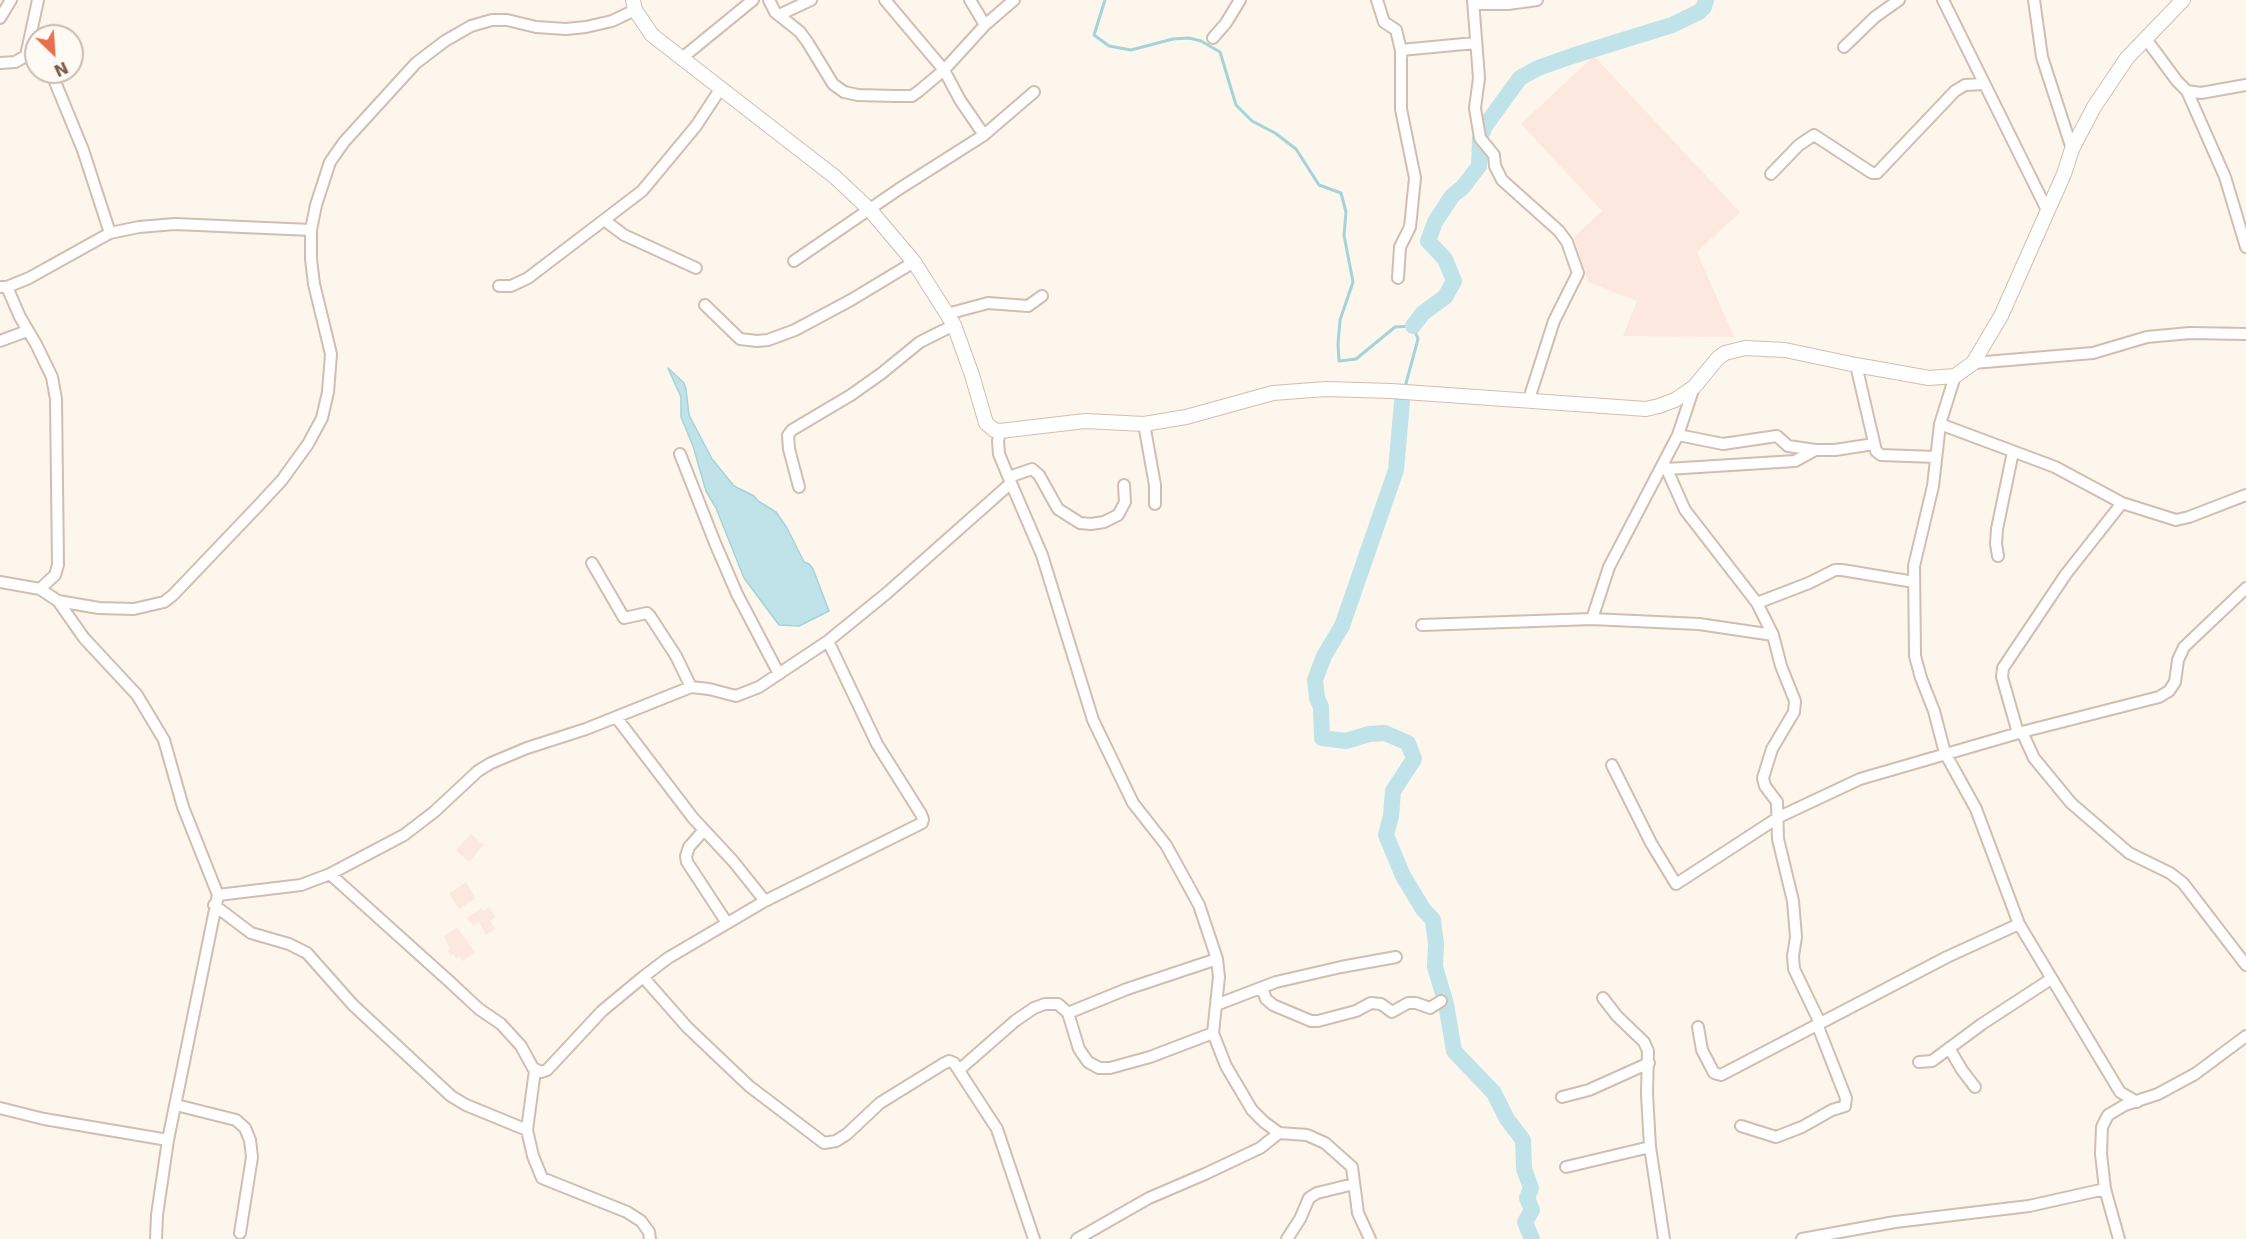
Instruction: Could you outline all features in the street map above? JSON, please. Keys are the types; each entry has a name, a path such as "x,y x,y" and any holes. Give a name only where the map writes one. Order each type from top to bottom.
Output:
{"street":[{"path":"0,18 11,0"},
{"path":"0,63 15,62 26,56 38,0"},
{"path":"682,58 753,0"},
{"path":"769,0 775,12 800,32 833,84 844,92 858,95 912,96 944,70 985,25 1014,0"},
{"path":"779,15 811,0"},
{"path":"885,0 944,70 960,100 984,135"},
{"path":"970,0 985,25"},
{"path":"1213,38 1226,23 1240,0"},
{"path":"1377,0 1384,22 1396,30 1401,50 1401,109 1415,178 1410,226 1400,248 1398,278"},
{"path":"1529,399 1554,321 1578,273 1567,242 1559,231 1502,180 1495,166 1494,155 1480,138 1475,114 1479,78 1473,2 1508,4 1538,0"},
{"path":"1844,47 1875,17 1899,0"},
{"path":"1943,0 2048,212"},
{"path":"2034,0 2042,57 2052,94 2072,149"},
{"path":"58,601 99,608 126,609 148,607 164,602 239,528 282,480 308,444 322,418 328,392 331,354 314,284 311,230 324,176 330,162 344,142 416,63 445,41 471,26 492,20 507,20 536,27 566,29 586,27 612,21 634,5 652,35 835,177 870,210 914,262 950,320 972,375 986,423 994,430 1000,431 1085,421 1144,424 1186,417 1273,393 1326,389 1391,390 1646,409 1675,400 1694,387 1718,358 1725,353 1745,348 1785,350 1929,378 1955,376 1972,363 2001,316 2048,212 2072,149 2094,107 2127,58 2183,0"},
{"path":"2146,39 2187,91 2225,177 2246,247"},
{"path":"1401,50 1475,43"},
{"path":"56,84 83,150 110,233"},
{"path":"1771,174 1798,145 1814,135 1872,173 1877,173 1955,91 1965,85 1984,84"},
{"path":"2187,91 2201,93 2246,85"},
{"path":"499,286 511,286 528,278 642,191 696,126 721,88"},
{"path":"794,261 984,135 1034,92"},
{"path":"604,220 624,235 696,268"},
{"path":"40,589 55,575 58,566 56,399 52,376 4,287 29,278 110,233 139,227 175,224 311,230"},
{"path":"705,305 740,339 768,340 795,330 914,262"},
{"path":"799,487 789,449 788,435 792,430 851,395 950,320 988,303 1002,302 1028,306 1042,296"},
{"path":"0,341 27,331"},
{"path":"1972,363 2093,353 2147,337 2190,333 2246,334"},
{"path":"1856,365 1876,451 1881,455 1935,457"},
{"path":"1955,376 1940,424 1933,486 1914,566 1916,656 1921,678 1934,711 1945,753 1976,809 2019,924 2120,1092 2137,1102"},
{"path":"1592,619 1609,567 1666,466 1694,387"},
{"path":"1144,424 1155,485 1155,504"},
{"path":"1940,424 2055,467 2122,503 2176,520 2246,495"},
{"path":"1000,431 999,454 1042,555 1093,720 1132,803 1166,845 1199,905 1217,959 1219,977 1213,1033 1226,1066 1252,1110 1279,1133 1307,1135 1325,1143 1352,1167 1358,1213 1370,1239"},
{"path":"1678,435 1723,444 1777,436 1788,446 1815,450 1835,450 1874,444"},
{"path":"1666,466 1795,461 1815,450"},
{"path":"1998,556 1997,529 2013,452"},
{"path":"680,454 737,594 779,674"},
{"path":"1666,466 1685,510 1756,603 1773,635 1795,706 1765,766 1765,786 1777,802 1778,839 1793,901 1796,937 1793,956 1794,969 1818,1023 1846,1098 1845,1106 1832,1110 1803,1127 1776,1137 1741,1126"},
{"path":"216,900 301,885 330,873 417,826 470,777 491,763 527,748 616,717 691,687 736,696 759,687 828,641 887,593 1010,480 1032,469 1039,475 1058,509 1080,523 1104,522 1118,515 1125,502 1124,485"},
{"path":"2122,503 2066,574 2003,668 2002,677 2020,732 2034,758 2071,803 2129,853 2170,873 2183,883 2246,964"},
{"path":"592,563 624,618 646,613 650,616 671,648 691,687"},
{"path":"1756,603 1809,583 1835,570 1914,582"},
{"path":"0,582 40,589 58,601 84,638 137,695 164,740 183,807 216,900 251,933 289,944 307,953 353,1005 451,1096 466,1105 527,1130"},
{"path":"1612,765 1651,843 1676,884 1779,817 1860,779 2020,732 2159,697 2169,691 2175,682 2178,660 2184,647 2246,588"},
{"path":"1422,625 1498,620 1592,619 1699,624 1773,635"},
{"path":"535,1070 541,1072 547,1070 602,1011 668,958 765,901 910,831 922,823 923,819 905,786 877,744 828,641"},
{"path":"616,717 704,830 765,901"},
{"path":"704,830 689,847 687,862 728,923"},
{"path":"330,873 479,1009 501,1024 521,1046 535,1070 527,1130 542,1178 627,1212 641,1221 650,1232 650,1239"},
{"path":"156,1239 157,1215 168,1140 216,900"},
{"path":"1698,1027 1702,1050 1714,1073 1718,1075 1947,957 2019,924"},
{"path":"1216,1005 1276,982 1396,957"},
{"path":"1068,1013 1127,989 1217,959"},
{"path":"643,977 687,1027 749,1086 824,1143 847,1134 880,1103 943,1064 949,1061 954,1063 997,1129 1034,1239"},
{"path":"1919,1062 1932,1061 1982,1024 2051,979"},
{"path":"1262,988 1269,1002 1311,1021 1324,1020 1356,1011 1371,1004 1381,1004 1392,1012 1408,1003 1430,1008 1441,1001"},
{"path":"1604,998 1617,1016 1644,1042 1648,1051 1647,1094 1650,1147 1664,1239"},
{"path":"959,1070 1015,1021 1034,1008 1045,1004 1058,1004 1068,1013 1078,1049 1088,1062 1099,1068 1110,1068 1140,1060 1213,1033"},
{"path":"2108,1115 2158,1094 2195,1074 2246,1036"},
{"path":"1949,1048 1975,1087"},
{"path":"1562,1097 1589,1090 1649,1063"},
{"path":"2119,1239 2105,1188 2101,1154 2102,1127 2120,1092"},
{"path":"176,1105 236,1120 245,1128 250,1140 252,1157 240,1233"},
{"path":"0,1108 44,1119 168,1140"},
{"path":"1077,1239 1149,1198 1260,1148 1279,1133"},
{"path":"1566,1167 1650,1147"},
{"path":"1287,1239 1300,1219 1309,1198 1317,1193 1354,1184"},
{"path":"1802,1239 1895,1222 2030,1206 2105,1188"}],"shaded area":[{"path":"1594,56 1740,212 1697,252 1734,337 1623,336 1637,301 1588,282 1574,237 1602,211 1521,124"},
{"path":"471,834 484,845 469,862 456,850"},
{"path":"466,882 476,898 459,909 449,894"},
{"path":"489,907 496,917 490,921 495,928 486,935 479,922 473,926 467,918 481,908 484,911"},
{"path":"457,927 475,953 463,961 459,956 456,958 453,954 451,956 447,951 450,949 444,936"}],"water":[{"path":"668,368 684,383 689,415 712,459 734,486 754,496 776,512 804,562 813,569 829,611 799,626 779,625 744,578 716,508 706,491 693,446 681,417 681,397"}],"waterway":[{"path":"1105,0 1094,35 1109,46 1131,50 1173,39 1189,38 1201,41 1220,52 1236,105 1252,121 1275,133 1296,149 1319,185 1341,193 1346,212 1344,235 1353,282 1340,320 1339,361 1356,359 1395,327 1413,326 1418,339 1405,387"},
{"path":"1413,326 1423,313 1445,297 1454,281 1445,259 1428,241 1435,222 1452,196 1463,187 1479,166 1480,138 1485,126 1520,78 1538,68 1572,56 1672,25 1699,12 1706,0"},
{"path":"1402,402 1396,470 1342,626 1324,656 1315,680 1317,698 1321,707 1322,738 1346,741 1369,734 1385,733 1408,743 1414,759 1393,791 1391,816 1386,835 1403,876 1423,909 1433,920 1436,944 1435,967 1446,1004 1454,1051 1494,1093 1507,1119 1523,1140 1524,1169 1531,1188 1527,1198 1532,1210 1525,1222 1532,1239"}]}
